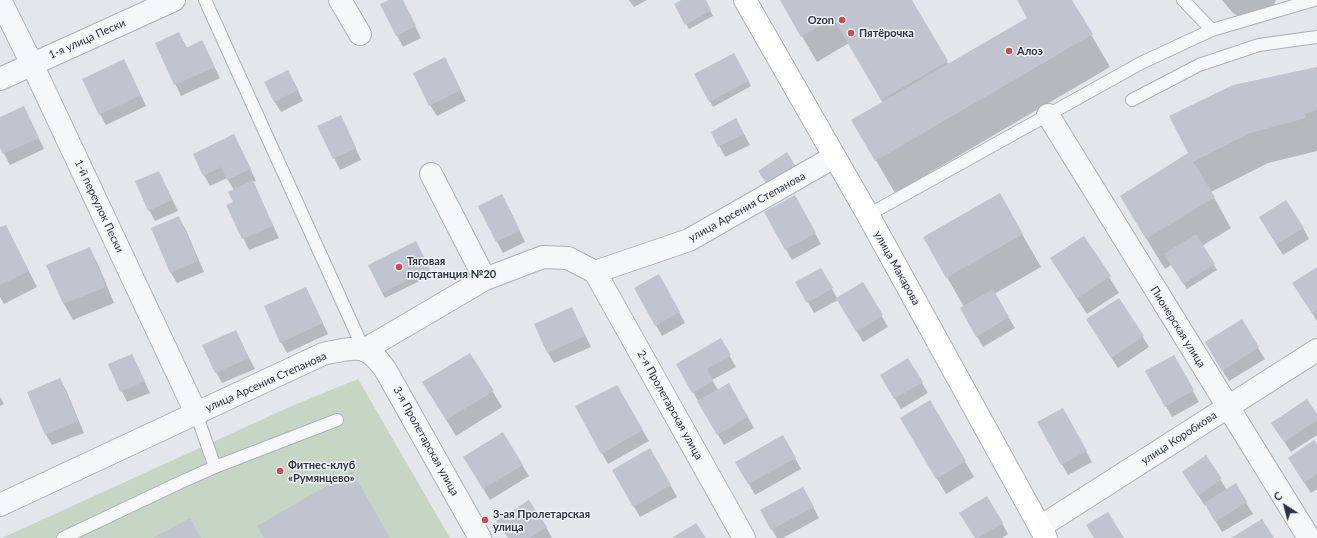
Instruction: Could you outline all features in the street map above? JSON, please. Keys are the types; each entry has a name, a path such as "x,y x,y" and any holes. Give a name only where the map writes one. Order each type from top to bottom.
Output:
{"main road":[{"name":"улица Макарова","path":"745,0 868,215 1043,532"}],"street":[{"name":"1-й переулок Пески","path":"0,0 32,64 196,413"},
{"name":"1-я улица Пески","path":"0,79 174,0"},
{"path":"340,0 360,34"},
{"name":"Пионерская улица","path":"1048,115 1309,538"},
{"name":"улица Арсения Степанова","path":"595,272 689,240 834,157"},
{"path":"431,174 485,279"},
{"path":"364,350 485,279 544,258 568,258 595,272"},
{"name":"2-я Пролетарская улица","path":"595,272 744,538"},
{"name":"улица Арсения Степанова","path":"0,505 323,354 348,349 364,350"},
{"name":"3-я Пролетарская улица","path":"364,350 377,359 385,369 480,538"},
{"name":"улица Коробкова","path":"1043,532 1227,407 1317,350"}],"lane":[{"path":"205,0 364,350"},
{"path":"1183,0 1212,30"},
{"path":"868,215 1141,63 1212,30 1314,0"},
{"path":"1132,100 1199,64 1259,44 1317,37"},
{"path":"196,413 214,467"},
{"path":"63,538 214,467 337,420"}],"green space":[{"name":"Фитнес-клуб «Румянцево»","path":"358,379 450,538 2,538 294,405"}],"building":[{"path":"389,0 403,0 416,26 396,36 380,4"},
{"path":"681,0 706,0 711,10 685,25 674,4"},
{"path":"780,0 912,0 948,61 881,100 833,18 801,37"},
{"path":"1017,0 1072,0 1093,34 875,161 851,120 1027,18"},
{"path":"179,32 186,48 202,40 215,67 174,85 155,43"},
{"path":"734,53 749,81 709,102 694,74"},
{"path":"445,57 461,90 429,106 413,73"},
{"path":"124,59 141,95 99,115 82,79"},
{"path":"1317,67 1317,110 1305,114 1306,118 1250,133 1193,162 1215,197 1146,239 1120,196 1188,153 1169,116 1233,85"},
{"path":"288,70 298,90 274,102 264,82"},
{"path":"24,106 39,138 3,154 0,148 0,117"},
{"path":"341,115 356,148 333,159 317,126"},
{"path":"736,118 744,134 718,147 711,132"},
{"path":"234,134 251,169 227,180 221,167 203,176 193,154"},
{"path":"787,152 798,170 769,188 758,171"},
{"path":"159,171 172,200 148,211 135,181"},
{"path":"253,180 273,226 242,239 226,205 233,202 228,192"},
{"path":"1000,193 1023,234 946,278 923,237"},
{"path":"502,194 520,231 496,242 478,206"},
{"path":"795,195 816,233 785,250 764,212"},
{"path":"1286,200 1304,228 1276,244 1259,217"},
{"path":"179,216 198,261 170,273 151,228"},
{"path":"6,225 29,271 0,285 0,227"},
{"path":"1196,234 1215,264 1183,284 1164,254"},
{"path":"1084,236 1111,276 1077,299 1050,258"},
{"name":"Тяговая подстанция №20","path":"416,241 430,269 382,293 368,265"},
{"path":"90,247 106,287 63,304 46,265"},
{"path":"1317,267 1317,310 1312,313 1292,283"},
{"path":"821,268 833,288 807,303 795,282"},
{"path":"659,274 680,312 655,326 634,288"},
{"path":"863,282 883,315 856,332 836,298"},
{"path":"306,287 323,323 280,343 264,306"},
{"path":"993,289 1009,317 976,337 960,308"},
{"path":"1119,298 1144,336 1111,358 1086,319"},
{"path":"572,307 585,336 547,353 534,324"},
{"path":"1242,319 1259,347 1222,371 1205,342"},
{"path":"236,330 249,358 215,373 202,345"},
{"path":"721,338 731,355 707,369 713,381 692,393 676,364"},
{"path":"470,353 494,391 446,420 422,382"},
{"path":"132,354 145,381 120,392 108,364"},
{"path":"1174,355 1194,390 1165,407 1145,371"},
{"path":"908,358 923,382 894,399 880,375"},
{"path":"60,378 78,421 45,435 27,392"},
{"path":"729,383 748,417 717,435 697,401"},
{"path":"617,385 643,430 601,454 575,406"},
{"path":"1307,399 1317,414 1317,420 1284,442 1271,423"},
{"path":"930,400 966,461 936,479 900,418"},
{"path":"1063,408 1087,451 1061,465 1037,422"},
{"path":"503,432 523,465 483,489 463,457"},
{"path":"783,435 796,458 748,484 735,462"},
{"path":"1314,440 1317,444 1317,474 1304,483 1288,458"},
{"path":"650,448 671,485 633,507 612,470"},
{"path":"1206,455 1222,479 1198,496 1182,472"},
{"path":"352,471 390,538 264,538 257,526"},
{"path":"1236,483 1247,502 1215,522 1204,503"},
{"path":"803,487 814,507 771,530 760,510"},
{"path":"987,496 1003,523 978,538 975,538 959,513"},
{"path":"529,500 547,527 530,538 508,538 496,521"},
{"path":"1108,512 1124,538 1094,538 1086,525"},
{"path":"190,518 201,538 153,538"},
{"path":"1262,519 1274,538 1231,538"},
{"path":"696,523 706,538 672,538"}],"place":[{"name":"Ozon","path":"842,20"},
{"name":"Пятёрочка","path":"851,33"},
{"name":"Алоэ","path":"1009,51"},
{"name":"Тяговая подстанция №20","path":"399,267"},
{"name":"Фитнес-клуб «Румянцево»","path":"280,471"},
{"name":"3-ая Пролетарская улица","path":"485,520"}]}
